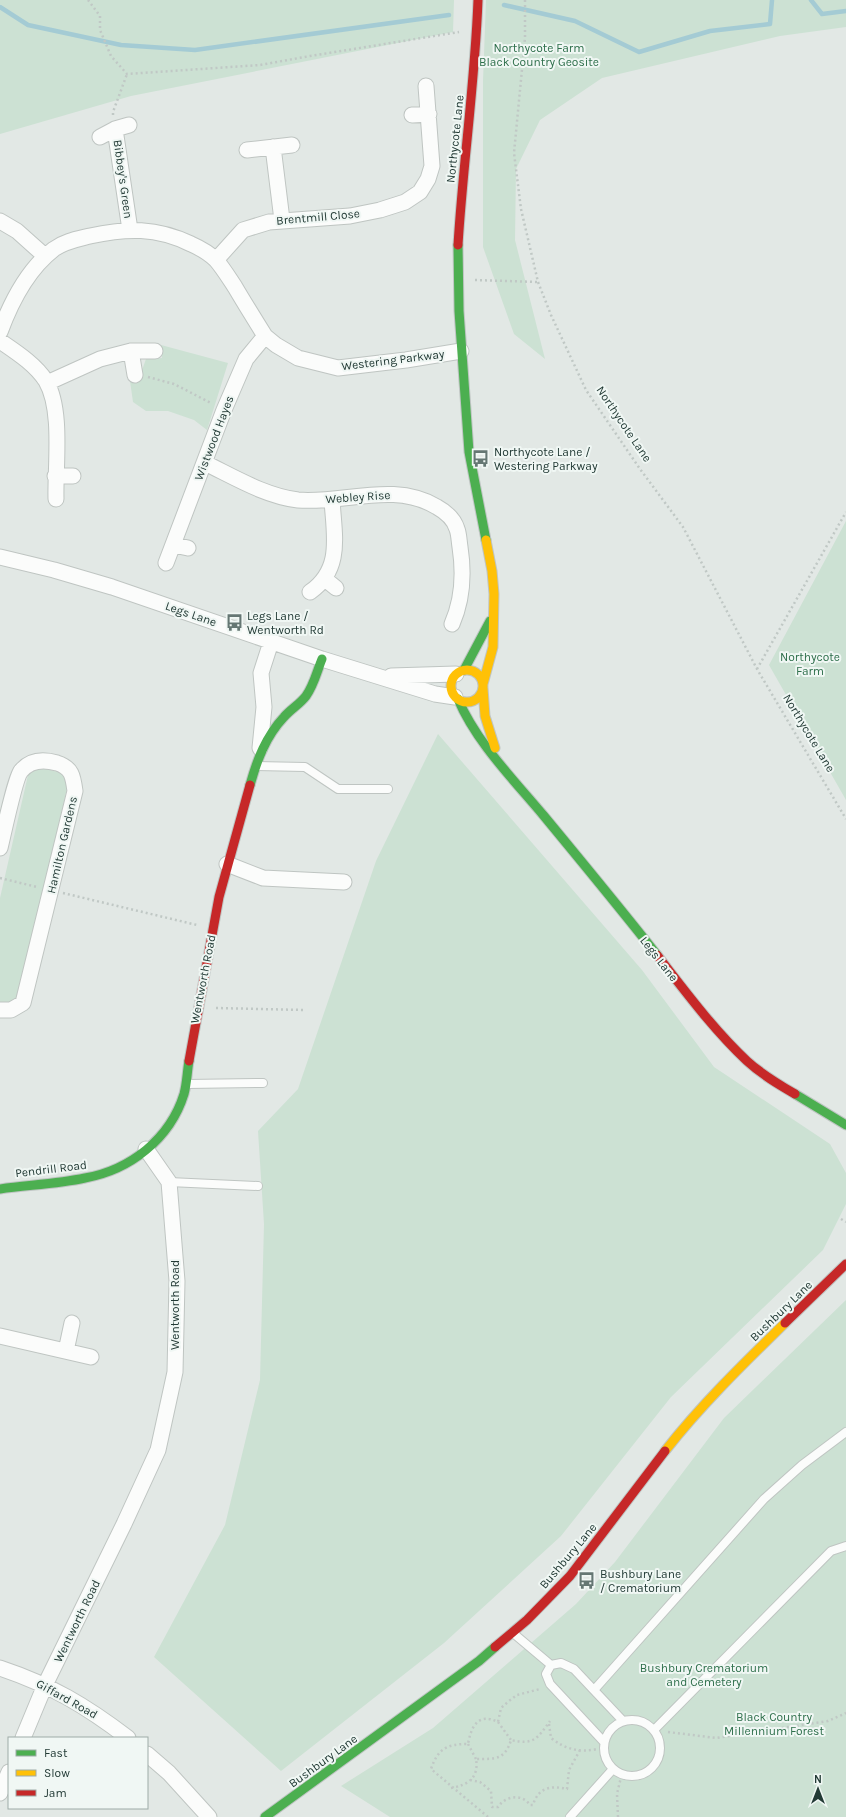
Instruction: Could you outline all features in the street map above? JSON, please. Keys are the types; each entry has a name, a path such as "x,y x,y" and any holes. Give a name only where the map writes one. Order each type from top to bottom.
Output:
{"street":[{"name":"Northycote Lane","path":"478,0 477,29 461,197 459,280 461,351 468,452 492,571 494,594 493,647 483,686"},
{"name":"Brentmill Close","path":"216,260 243,230 269,222 282,220 350,216 380,210 404,202 420,192 428,179 432,166 426,86"},
{"path":"412,115 429,114"},
{"path":"100,138 122,127"},
{"name":"Bibbey's Green","path":"122,127 130,230"},
{"path":"247,150 292,145"},
{"path":"273,147 282,220"},
{"path":"0,221 17,231 45,256"},
{"name":"Westering Parkway","path":"0,332 6,316 29,274 45,256 55,248 70,240 106,232 130,230 156,231 176,237 203,250 216,260 265,336 276,346 298,358 338,368 406,360 461,351"},
{"name":"Wistwood Hayes","path":"166,563 181,546 205,463 224,410 246,359 265,336"},
{"path":"0,341 33,366 47,383 52,398 56,419 56,500"},
{"path":"47,383 100,359 131,351 155,351"},
{"path":"131,351 135,375"},
{"name":"Webley Rise","path":"205,463 270,493 296,500 332,500 388,494 415,496 447,512 457,528 462,562 462,587 459,608 452,624"},
{"path":"55,476 73,476"},
{"path":"310,592 320,585 331,583 330,572 335,550 332,500"},
{"name":"Legs Lane","path":"0,557 54,570 105,585 322,659 435,694 457,698 465,716 499,763 601,884 701,1011 747,1062 774,1082 846,1125"},
{"name":"Northycote Lane","path":"460,672 477,648 493,615"},
{"name":"Wentworth Road","path":"146,1149 162,1135 173,1118 182,1100 186,1084 197,1008 227,864 257,759 264,707 261,673 271,642"},
{"name":"Wentworth Road","path":"257,759 275,728 289,711 305,697 312,686 322,659"},
{"path":"471,670 477,673 481,678 483,686 481,693 474,700 468,702 457,698 451,685 452,679 460,672 471,670"},
{"name":"Legs Lane","path":"380,677 460,672"},
{"name":"Legs Lane","path":"483,686 485,716 499,763"},
{"name":"Hamilton Gardens","path":"0,848 19,773 31,762 47,760 63,765 73,775 75,791 52,890 23,1003 11,1010 0,1010"},
{"path":"227,864 264,878 344,882"},
{"path":"146,1149 169,1182"},
{"name":"Pendrill Road","path":"0,1188 25,1184 75,1180 98,1175 113,1170 131,1161 146,1149"},
{"name":"Wentworth Road","path":"23,1737 45,1685 124,1524 158,1450 175,1372 177,1281 169,1182"},
{"name":"Bushbury Lane","path":"265,1817 479,1661 527,1620 570,1576 695,1415 730,1377 846,1264"},
{"path":"66,1351 72,1323"},
{"path":"0,1336 91,1357"},
{"name":"Giffard Road","path":"0,1668 45,1685 94,1712 127,1737"},
{"path":"148,1755 169,1773 209,1817"},
{"path":"0,1793 8,1774"}],"lane":[{"path":"257,759 305,767 338,789 388,789"},
{"path":"186,1084 263,1083"},
{"path":"169,1182 258,1186"},
{"path":"594,1690 764,1498 802,1465 846,1432"},
{"path":"654,1730 831,1551 846,1546"},
{"path":"513,1632 550,1665"},
{"path":"550,1665 561,1663 574,1669 623,1721"},
{"path":"550,1665 546,1674 553,1688 604,1745"},
{"path":"623,1721 640,1721 654,1730 658,1738 660,1747 659,1756 655,1765 640,1776 631,1777 622,1775 613,1769 604,1756 604,1745 608,1733 623,1721"},
{"path":"570,1817 613,1769"}],"path":[{"path":"88,0 100,16 100,30 111,56 127,74"},
{"name":"Northycote Lane","path":"525,0 525,38 514,153 521,209 538,282 551,315 586,390 640,469 683,527 757,669 846,819"},
{"path":"127,74 260,65 346,49 477,29"},
{"path":"122,127 112,112 127,74"},
{"path":"459,280 538,282"},
{"path":"135,375 154,378 174,384 194,393 224,410"},
{"path":"757,669 846,512"},
{"path":"0,878 213,929"},
{"path":"197,1008 304,1010"},
{"path":"841,1219 846,1222"},
{"path":"498,1722 501,1708 517,1695 538,1689 553,1688"},
{"path":"654,1730 716,1738 828,1721 846,1713"},
{"path":"451,1788 466,1784 476,1771 476,1759 468,1744 474,1725 482,1719 490,1718 498,1722 512,1740 529,1742 536,1739 550,1721 548,1728 551,1738 566,1748 593,1750 604,1745"},
{"path":"476,1759 490,1759 504,1755 508,1751 512,1740"},
{"path":"468,1744 457,1744 445,1747 434,1759 431,1769 451,1788 488,1817"},
{"path":"470,1780 480,1782 491,1791 492,1807 498,1807 506,1800 518,1797 524,1799 530,1805 533,1805 537,1794 541,1791 556,1788 567,1789 569,1770 580,1750"},
{"path":"618,1817 617,1794 622,1775"}],"green space":[{"path":"0,0 454,0 453,32 131,96 0,134"},
{"name":"Northycote Farm Black Country Geosite","path":"486,0 846,0 846,27 780,36 602,78 540,120 516,169 515,240 545,359 514,334 483,247 483,81"},
{"path":"161,345 228,363 207,430 194,420 168,411 146,411 133,402 129,374 141,373 146,359 162,358"},
{"name":"Northycote Farm","path":"846,521 846,800 769,665"},
{"path":"438,734 642,970 714,1067 830,1144 846,1173 846,1204 823,1250 671,1397 561,1536 444,1643 281,1771 154,1657 225,1525 260,1380 264,1224 258,1131 298,1089 376,861"},
{"path":"36,769 47,769 64,774 68,784 19,996 10,1003 0,1003 0,898 28,775"},
{"name":"Bushbury Crematorium and Cemetery","path":"846,1300 846,1817 390,1817 341,1786 433,1728 576,1604 615,1562 724,1418"}],"waterway":[{"path":"504,5 575,21 639,52 710,31 770,24 772,0"},
{"path":"811,0 822,14 846,11"},
{"path":"0,7 28,25 121,45 195,50 449,15"}],"traffic: fast":[{"path":"458,245 459,311 469,452 486,540"},
{"path":"464,670 490,621"},
{"path":"250,785 267,740 284,717 301,702 309,692 322,659"},
{"path":"458,699 475,730 496,760 544,816 657,955"},
{"path":"0,1189 64,1182 85,1178 102,1174 132,1160 146,1150 158,1138 169,1125 178,1110 185,1090 189,1061"},
{"path":"795,1094 846,1125"},
{"path":"265,1817 479,1661 495,1647"}],"traffic: slow":[{"path":"483,684 493,647 494,594 492,571 486,540"},
{"path":"464,670 470,670 480,677 483,686 482,692 476,699 470,702 464,702 454,695 451,689 451,683 458,673 464,670"},
{"path":"483,688 485,716 495,748"},
{"path":"665,1451 708,1401 785,1323"}],"traffic: jam":[{"path":"458,245 478,0"},
{"path":"189,1061 219,897 250,785"},
{"path":"657,955 700,1010 735,1049 758,1070 795,1094"},
{"path":"785,1323 846,1264"},
{"path":"495,1647 527,1620 570,1576 665,1451"}],"place":[{"name":"Northycote Lane / Westering Parkway","path":"481,459"},
{"name":"Legs Lane / Wentworth Rd","path":"234,623"},
{"name":"Bushbury Lane / Crematorium","path":"587,1581"}],"park label":[{"name":"Black Country Millennium Forest","path":"774,1724"}]}
